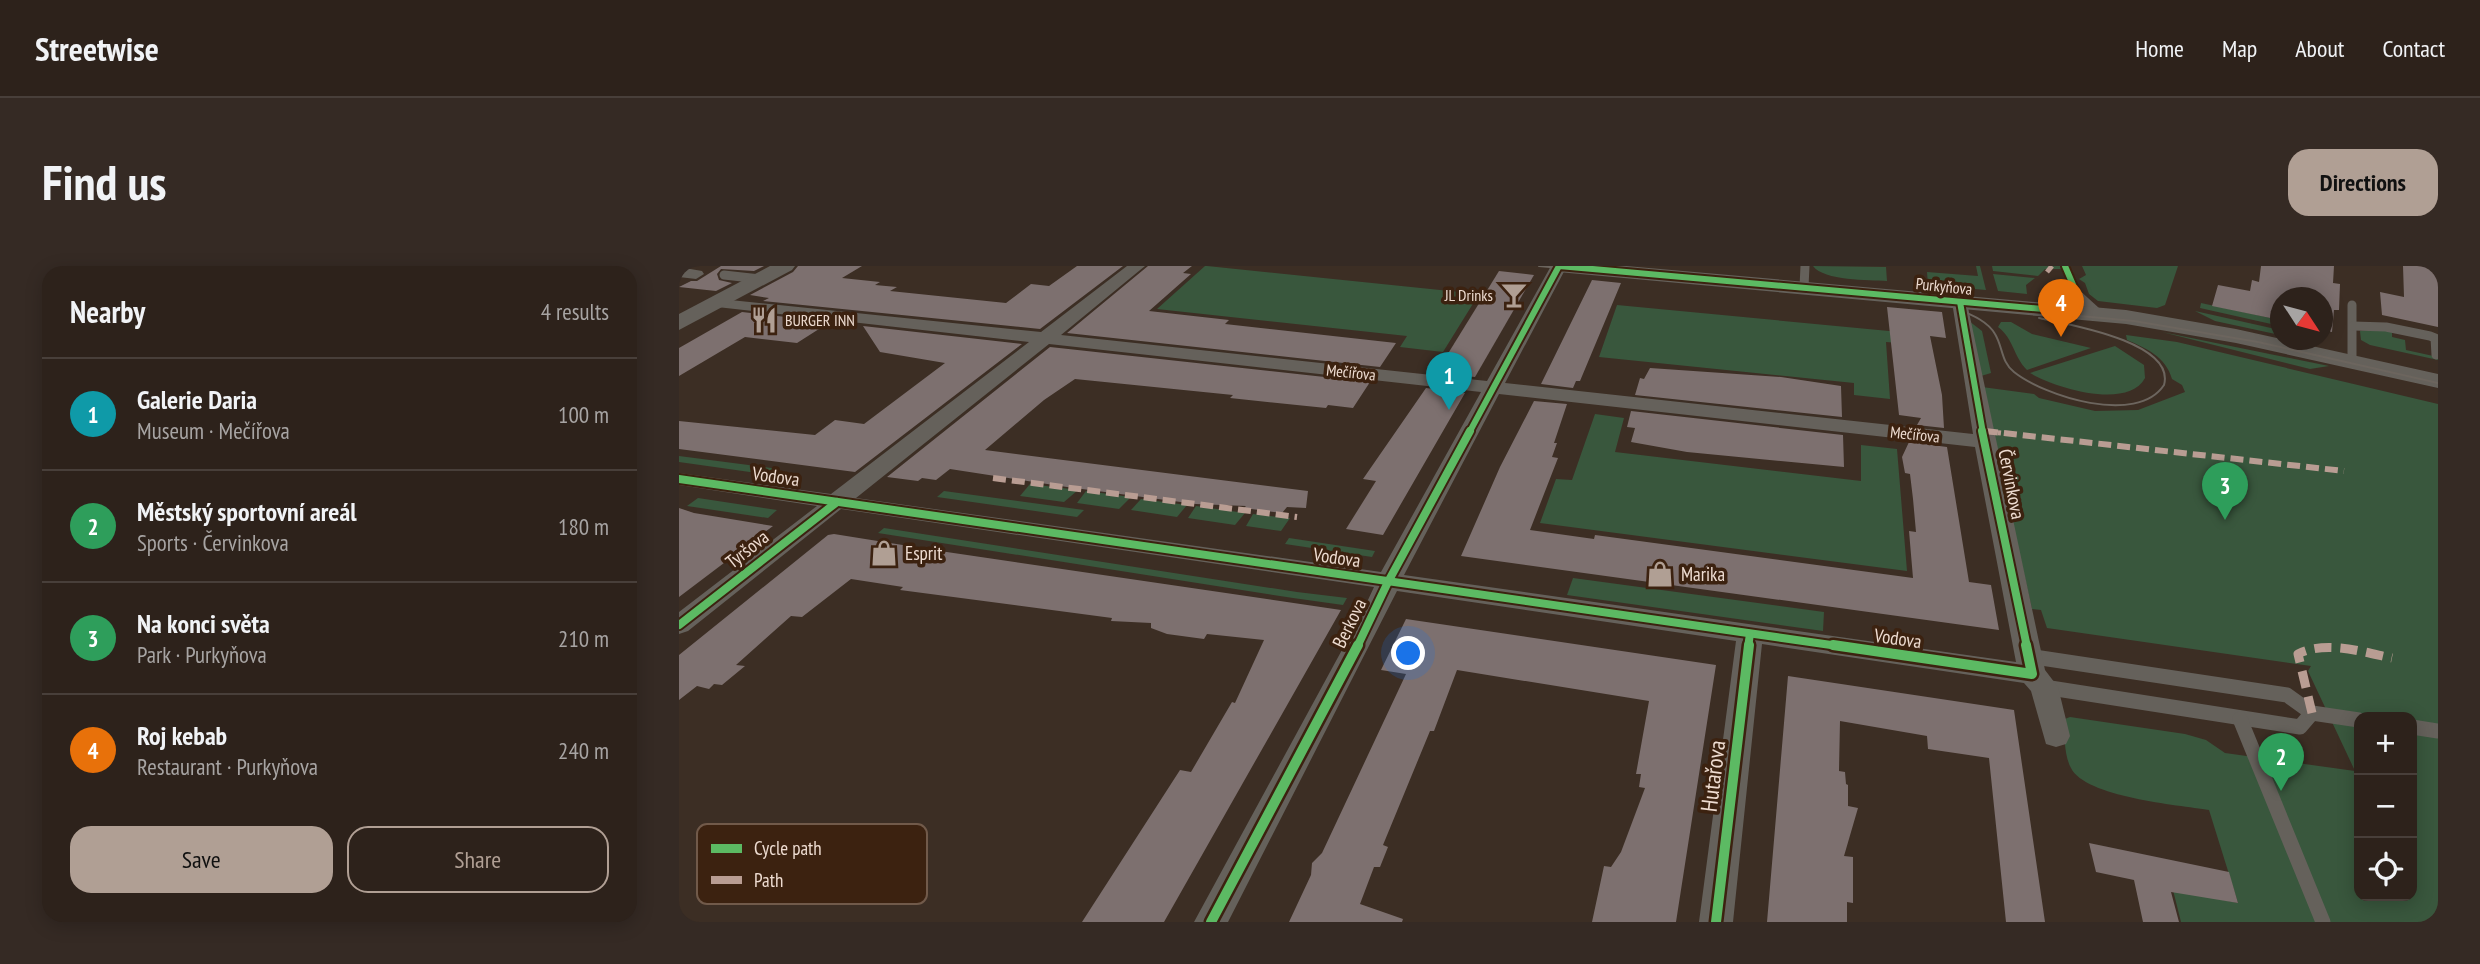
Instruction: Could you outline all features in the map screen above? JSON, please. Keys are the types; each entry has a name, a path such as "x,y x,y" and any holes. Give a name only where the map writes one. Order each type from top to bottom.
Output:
{"street":[{"path":"679,323 785,266"},
{"name":"Tyršova","path":"679,625 1137,266"},
{"name":"Purkyňova","path":"1558,266 1805,276 1960,302 2076,303 2099,314 2236,336 2438,381"},
{"name":"Berkova","path":"1211,922 1374,615 1388,582 1495,388 1558,266"},
{"name":"Mečířova","path":"717,302 1986,442"},
{"name":"Červinkova","path":"1960,302 1967,356 2035,672 2056,736"},
{"name":"Vodova","path":"679,480 1750,634 2035,672"},
{"name":"Hutařova","path":"1716,922 1750,634"}],"lane":[{"path":"2066,266 2076,303"},
{"path":"724,275 760,279"},
{"path":"2352,306 2352,361"},
{"path":"2353,326 2386,327 2430,336 2435,338 2436,355"},
{"path":"2035,672 2240,719 2300,727 2312,713"},
{"path":"2035,672 2287,695 2312,713 2354,719"},
{"path":"2240,719 2323,922"},
{"path":"2417,728 2438,731"}],"green space":[{"path":"1205,266 1479,294 1443,352 1400,347 1407,336 1157,309"},
{"path":"1813,266 1886,267 1887,281 1827,275"},
{"path":"1976,266 1980,266 1986,290 1928,285 1927,272 1978,276"},
{"path":"1992,266 2060,266 2061,269 2045,269 2038,276 1993,271"},
{"path":"2082,266 2178,266 2165,305 2157,308 2098,301 2089,294 2085,283 2079,279 2086,275"},
{"path":"1993,274 2035,278 2026,285 2027,294 1998,291"},
{"path":"2201,303 2270,318 2270,324 2200,308"},
{"path":"1617,305 1910,333 1912,344 1886,342 1890,399 1854,395 1854,383 1599,357"},
{"path":"2195,311 2270,328 2270,333 2215,321"},
{"path":"1969,321 1982,331 1991,373 1981,376"},
{"path":"2001,322 2011,322 2032,334 2091,348 2027,370 1998,327"},
{"path":"2376,329 2392,332 2392,337 2405,340 2406,350 2438,357 2438,360 2370,345 2361,340 2360,331"},
{"path":"2162,332 2329,366 2310,369"},
{"path":"2126,335 2177,342 2438,404 2438,922 2181,922 2173,890 2238,903 2209,810 2113,793 2080,778 2071,768 2062,720 2070,717 2185,734 2206,740 2225,753 2354,771 2354,901 2417,901 2417,712 2354,712 2354,769 2308,671 2311,666 2047,628 2041,610 2032,609 1982,387 2034,394 2039,398 2095,411 2138,410 2185,392 2182,385 2172,379 2160,359 2127,340"},
{"path":"2115,346 2144,365 2145,378 2136,388 2123,393 2073,390 2030,373"},
{"path":"1595,414 1624,418 1615,452 1861,481 1861,445 1897,449 1907,571 1540,523 1556,479 1572,480"},
{"path":"679,456 779,469 771,475 679,462"},
{"path":"1030,484 1078,490 1064,502 1020,496"},
{"path":"944,491 1084,510 1077,517 937,497"},
{"path":"1086,491 1131,497 1119,509 1077,503"},
{"path":"698,498 777,510 768,518 687,506"},
{"path":"1141,499 1187,505 1177,517 1131,510"},
{"path":"1196,506 1245,513 1235,525 1188,518"},
{"path":"1253,514 1290,518 1281,531 1246,526"},
{"path":"884,528 1347,598 1343,605 1293,598 878,533"},
{"path":"1289,538 1375,551 1372,557 1285,544"},
{"path":"1573,578 1824,612 1823,631 1567,595"}],"building":[{"path":"721,266 764,266 754,271 721,269 717,274 719,280 732,283 716,291 679,287 697,281"},
{"path":"798,266 862,266 842,278 880,282 875,285 897,287 890,291 1006,303 1031,284 1049,286 1077,266 1123,266 1040,329 763,301 769,298 750,295 793,272"},
{"path":"1148,266 1192,266 1183,273 1191,274 1149,311 1229,320 1225,324 1396,343 1380,367 1067,333"},
{"path":"2261,266 2334,266 2333,283 2340,284 2339,310 2334,310 2333,321 2333,287 2270,287 2270,318 2212,306 2218,285 2250,291 2252,280 2259,282"},
{"path":"2403,266 2438,266 2438,327 2382,315 2380,292 2404,297"},
{"path":"1499,271 1534,275 1475,377 1436,373"},
{"path":"1592,280 1621,283 1580,381 1576,381 1573,388 1541,384"},
{"path":"1887,307 1942,312 1946,338 1930,336 1942,395 1944,428 1917,425 1921,418 1899,415"},
{"path":"742,312 830,322 797,343 745,337 679,376 679,348"},
{"path":"863,326 1022,344 855,472 679,449 679,421 815,435 835,420 864,424 945,363 880,352"},
{"path":"1050,347 1370,382 1353,408 1328,405 1326,408 1230,398 1233,395 1075,379 1044,400 985,450 1308,491 1306,508 1287,507 1282,513 1244,508 1246,506 1196,504 1067,487 950,469 936,480 887,477"},
{"path":"1650,368 1781,377 1841,386 1842,417 1635,395 1640,378 1644,379"},
{"path":"1426,388 1465,393 1383,535 1346,529 1376,481 1363,479"},
{"path":"1534,401 1567,404 1554,443 1557,443 1552,457 1558,458 1530,530 1594,539 1595,535 1913,578 1909,531 1916,532 1910,474 1905,473 1902,457 1909,442 1947,447 1969,582 1991,585 1999,630 1461,556 1500,467"},
{"path":"1631,411 1843,435 1844,467 1687,452 1631,442 1635,428 1627,427"},
{"path":"679,508 694,513 773,526 679,597"},
{"path":"828,535 1341,610 1164,922 1082,922 1180,770 1191,772 1232,702 1235,703 1264,640 1207,634 1204,639 1167,634 1151,628 1151,623 1111,621 1112,618 900,590 903,587 851,579 802,617 791,616 736,665 745,666 722,685 714,684 709,689 697,686 679,700 679,655"},
{"path":"1406,619 1716,665 1676,922 1592,922 1604,866 1611,867 1621,852 1645,788 1639,787 1641,774 1636,774 1649,701 1457,670 1434,731 1430,731 1383,845 1388,847 1380,867 1374,867 1360,904 1403,919 1402,922 1289,922 1311,875 1312,863 1322,853 1406,674 1381,670"},
{"path":"1788,676 2014,710 2045,922 2006,922 1989,758 1928,749 1927,736 1840,721 1839,771 1845,772 1848,806 1858,808 1844,856 1853,857 1853,903 1847,902 1847,922 1767,922"},
{"path":"2089,843 2229,872 2238,903 2171,892 2179,922 2143,922 2134,880 2096,872"}],"tram line":[{"path":"1539,266 2134,321 2258,342 2438,383"},
{"path":"1955,308 1977,318 1992,329 2010,368 2046,390 2090,403 2113,405 2133,404 2151,397 2164,385 2163,370 2153,357 2137,346 2094,330 2039,318"}],"marked path":[{"path":"2047,272 2052,266"},
{"path":"1983,431 2344,471"},
{"path":"993,478 1297,517"},
{"path":"2312,713 2298,654 2306,650 2330,648 2392,658"}],"cycle path":[{"path":"1211,922 1374,615 1388,582 1559,266 2076,312 2072,300 2077,294 2065,266"},
{"path":"679,479 2032,674 1972,380 1960,302"},
{"path":"679,625 837,502"},
{"path":"1716,922 1750,634"}],"place":[{"name":"JL Drinks","path":"1514,295"},
{"name":"BURGER INN","path":"764,320"},
{"name":"Roj kebab","path":"2061,337"},
{"name":"Galerie Daria","path":"1449,410"},
{"name":"Na konci světa","path":"2225,520"},
{"name":"Esprit","path":"884,553"},
{"name":"Marika","path":"1660,574"},
{"name":"Městský sportovní areál","path":"2281,791"}]}
